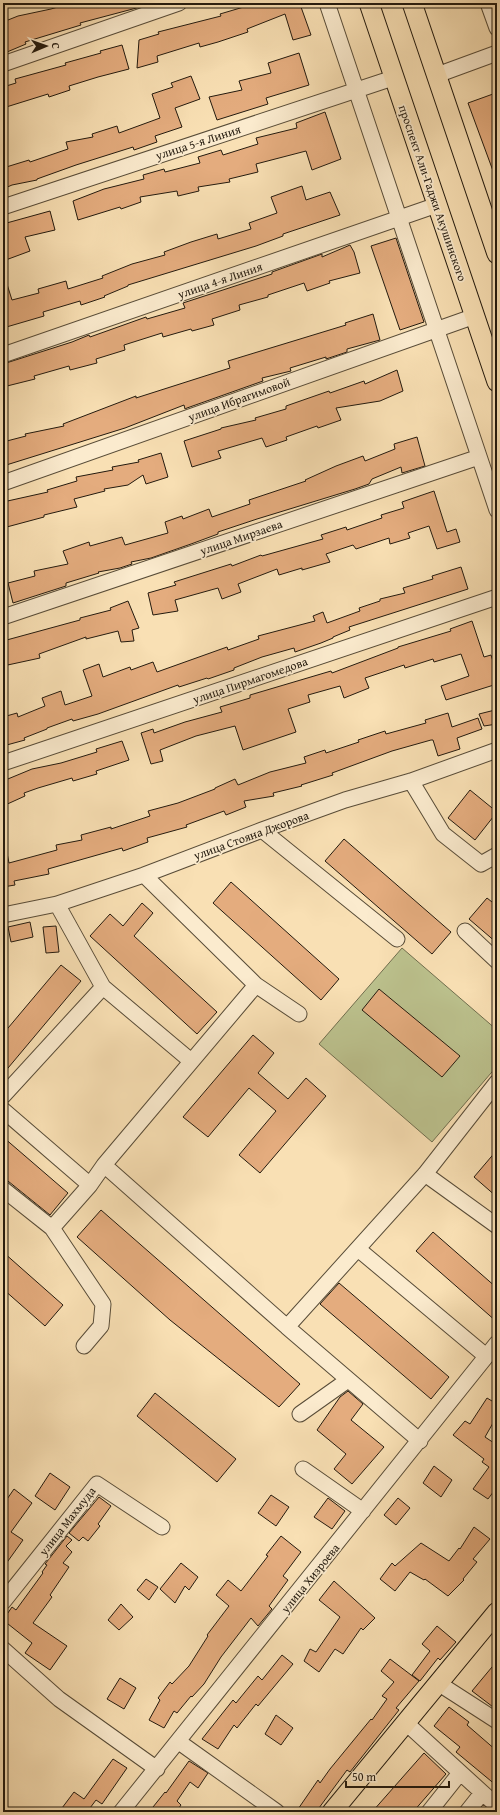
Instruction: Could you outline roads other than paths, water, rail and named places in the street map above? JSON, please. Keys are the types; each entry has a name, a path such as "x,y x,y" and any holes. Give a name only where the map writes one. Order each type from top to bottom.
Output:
{"main road":[{"name":"проспект Али-Гаджи Акушинского","path":"369,3 393,78 497,382"},
{"path":"412,3 497,254"},
{"path":"332,1812 497,1612"}],"street":[{"path":"3,64 179,3"},
{"path":"327,3 497,510"},
{"path":"488,3 497,28"},
{"path":"437,75 497,53"},
{"name":"улица 5-я Линия","path":"3,207 393,78"},
{"name":"улица 4-я Линия","path":"3,355 437,205"},
{"name":"улица Ибрагимовой","path":"3,483 475,316"},
{"name":"улица Мирзаева","path":"3,617 479,457"},
{"name":"улица Пирмагомедова","path":"3,763 497,597"},
{"name":"улица Стояна Джорова","path":"3,915 57,904 144,875 345,800 411,781 497,750"},
{"path":"411,781 444,834 481,864 497,855"},
{"path":"262,830 397,939"},
{"path":"144,875 256,985 299,1014"},
{"path":"57,904 103,987 191,1062"},
{"path":"465,931 497,961"},
{"path":"52,1228 90,1185 104,1165 256,985"},
{"path":"3,1096 103,987"},
{"path":"287,1327 425,1174 497,1082"},
{"path":"3,1110 90,1185"},
{"path":"104,1165 287,1327 420,1441"},
{"path":"425,1174 497,1226"},
{"path":"3,1190 52,1228 103,1304 101,1326 84,1346"},
{"path":"358,1249 486,1356"},
{"name":"улица Хизроева","path":"121,1812 179,1742 497,1343"},
{"path":"300,1414 348,1380"},
{"path":"303,1469 363,1511"},
{"name":"улица Махмуда","path":"3,1602 97,1484 162,1527"},
{"path":"3,1649 59,1699 157,1769"},
{"path":"438,1683 497,1721"},
{"path":"405,1722 497,1806"},
{"path":"179,1742 276,1812"},
{"path":"429,1812 460,1772"},
{"path":"467,1812 482,1793"}]}
